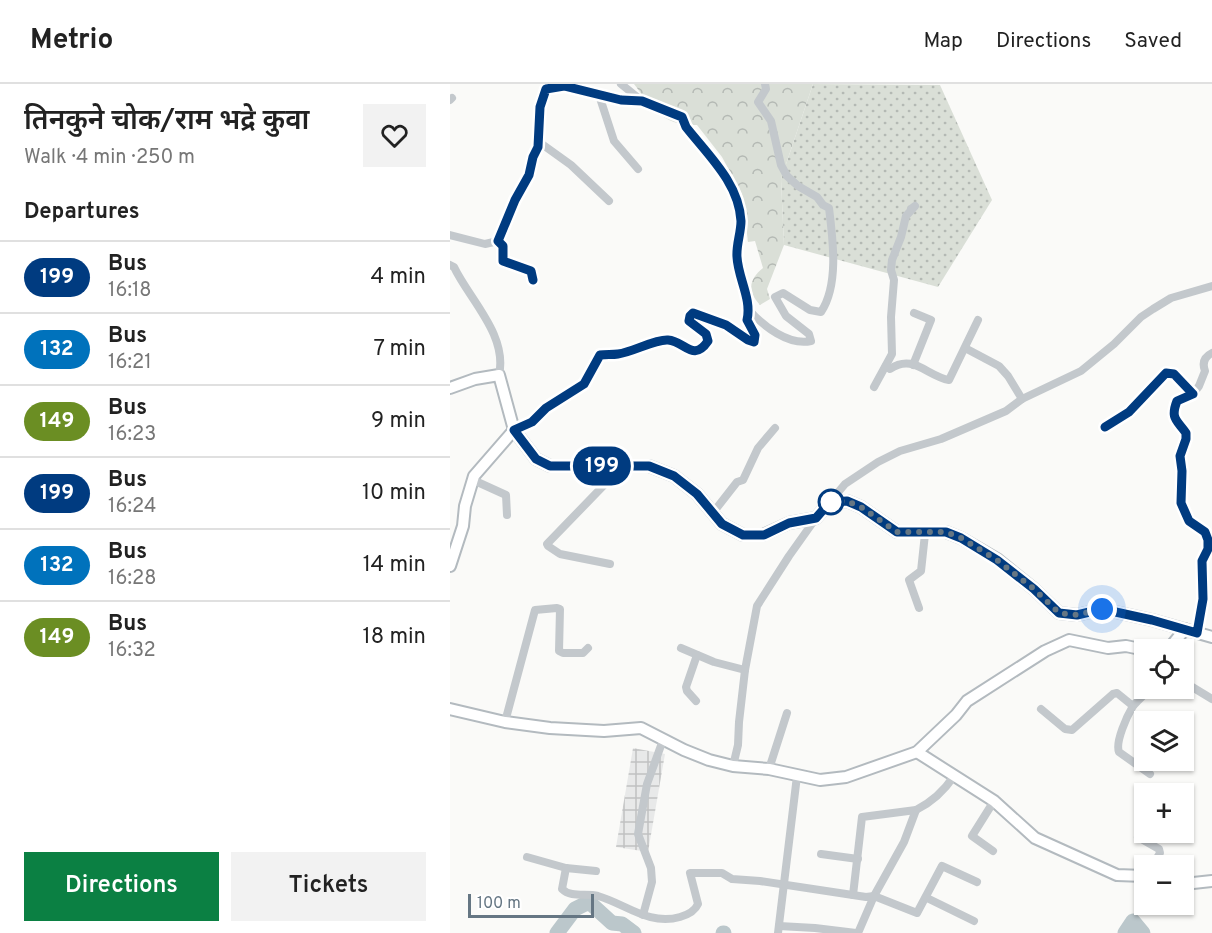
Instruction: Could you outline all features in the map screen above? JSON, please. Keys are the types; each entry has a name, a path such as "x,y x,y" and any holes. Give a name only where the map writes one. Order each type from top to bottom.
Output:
{"street":[{"path":"621,84 642,101 682,117 686,127 729,182 736,195 741,220 737,257 750,311 761,323 775,332 803,343 811,341 809,334 786,316 775,297 783,293 810,310 821,312 828,302 834,263 829,208 823,205 817,197 798,186 781,165 771,121 758,102 766,89 765,84"},
{"path":"498,241 515,200 529,175 538,142 540,107 546,89 564,86 584,87 599,95 630,102 642,101"},
{"path":"599,95 614,141 639,169"},
{"path":"538,142 571,165 609,201"},
{"path":"874,387 892,354 891,317 894,280 891,270 892,260 906,216 915,206 911,209"},
{"path":"450,235 485,244 498,241"},
{"path":"498,241 503,246 503,261 531,271 533,280"},
{"path":"450,265 454,267 489,324 500,359 499,375 514,430 536,459 550,466 649,466 674,476 697,494 722,524 743,535 764,535 789,523 816,518"},
{"path":"733,766 738,745 746,670 758,606 778,572 816,518 845,484 900,451 941,439 1006,411 1022,399 1081,371 1114,344 1141,317 1171,298 1212,286"},
{"path":"450,566 463,526 465,506 473,480 514,430 532,422 546,408 584,384 600,355 619,354 660,340 672,341 688,350 703,349 708,341 706,334 689,321 693,313 726,325 754,342 755,335 747,320 750,311"},
{"path":"913,365 931,320 914,313"},
{"path":"886,366 890,369 899,363 913,365 949,380 978,320"},
{"path":"965,348 999,366 1022,399"},
{"path":"1197,633 1203,599 1202,561 1208,549 1208,540 1205,532 1189,521 1181,503 1180,456 1186,433 1176,423 1174,416 1177,401 1193,394 1199,386 1205,371 1204,360 1212,353"},
{"path":"1105,427 1129,412 1166,373 1174,374 1193,394"},
{"path":"450,388 475,379 499,375"},
{"path":"712,514 733,486 743,480 758,448 775,428"},
{"path":"610,564 560,554 547,544 608,481 616,466"},
{"path":"473,480 506,495 507,515"},
{"path":"830,502 847,501 861,507 897,532 925,534 946,532 961,538 997,560 1034,589 1059,613 1077,615 1102,609 1212,637"},
{"path":"919,608 909,580 921,571 925,534"},
{"path":"505,722 535,609 560,609 559,651 583,653 588,648"},
{"path":"1177,639 1185,629"},
{"path":"450,709 505,722 550,729 593,731 641,728 709,760 820,780 846,777 917,752 956,715 967,700 1045,651 1069,640 1108,648 1134,648"},
{"path":"681,648 696,655 746,670"},
{"path":"696,655 686,687 696,700"},
{"path":"1194,688 1212,699"},
{"path":"1041,709 1065,729 1072,730 1113,694 1117,693 1134,706"},
{"path":"1141,699 1134,706 1117,748 1119,752 1150,774"},
{"path":"768,769 787,714"},
{"path":"643,915 652,882 651,868 638,834 647,784 663,740"},
{"path":"917,752 994,801 1035,838 1117,875 1134,876"},
{"path":"797,776 778,930 857,933 874,896 904,842 916,810"},
{"path":"853,895 862,818 916,810 929,804 945,789 954,776"},
{"path":"993,851 972,836 994,801"},
{"path":"1148,843 1159,849 1159,855"},
{"path":"821,854 858,859"},
{"path":"527,857 566,868 596,871"},
{"path":"566,868 562,889 565,892 597,896 654,919 673,919 686,915 696,908 699,904 690,873 722,873 732,879 874,896 917,913 942,866 977,882"},
{"path":"1194,883 1212,881"},
{"path":"927,898 974,921"}],"shaded area":[{"path":"633,748 665,754 648,852 616,847"}],"green space":[{"path":"634,84 813,84 781,179 784,245 767,289 770,299 760,305 753,295 752,281 763,268 755,241 748,242 742,194 722,157 697,125 685,125 667,119 653,108"},
{"path":"813,84 940,85 992,200 938,287 784,245 781,179"}],"waterway":[{"path":"557,933 575,909 589,902 612,923 622,924 634,933"},
{"path":"1125,933 1133,921 1143,933"}],"bus line":[{"name":"199","path":"533,280 531,271 503,261 504,250 498,241 515,200 529,175 538,147 540,107 546,89 564,86 630,102 642,101 682,117 686,127 729,182 736,195 741,220 737,257 750,311 747,320 755,335 754,342 726,325 693,313 689,321 706,334 708,341 703,349 688,350 672,341 660,340 619,354 600,355 584,384 546,408 532,422 514,430 536,459 550,466 649,466 674,476 697,494 722,524 743,535 764,535 789,523 807,521 816,518 830,502 847,501 861,507 897,532 925,534 946,532 961,538 997,560 1034,589 1048,605 1059,613 1077,615 1102,609 1197,633 1203,599 1202,561 1208,549 1208,540 1205,532 1189,521 1181,503 1180,456 1186,433 1176,423 1174,416 1177,401 1193,394 1174,374 1166,373 1129,412 1105,427"}],"route":[{"path":"831,502 847,501 861,507 897,532 925,534 946,532 961,538 997,560 1034,589 1048,605 1059,613 1077,615 1102,609"}]}
